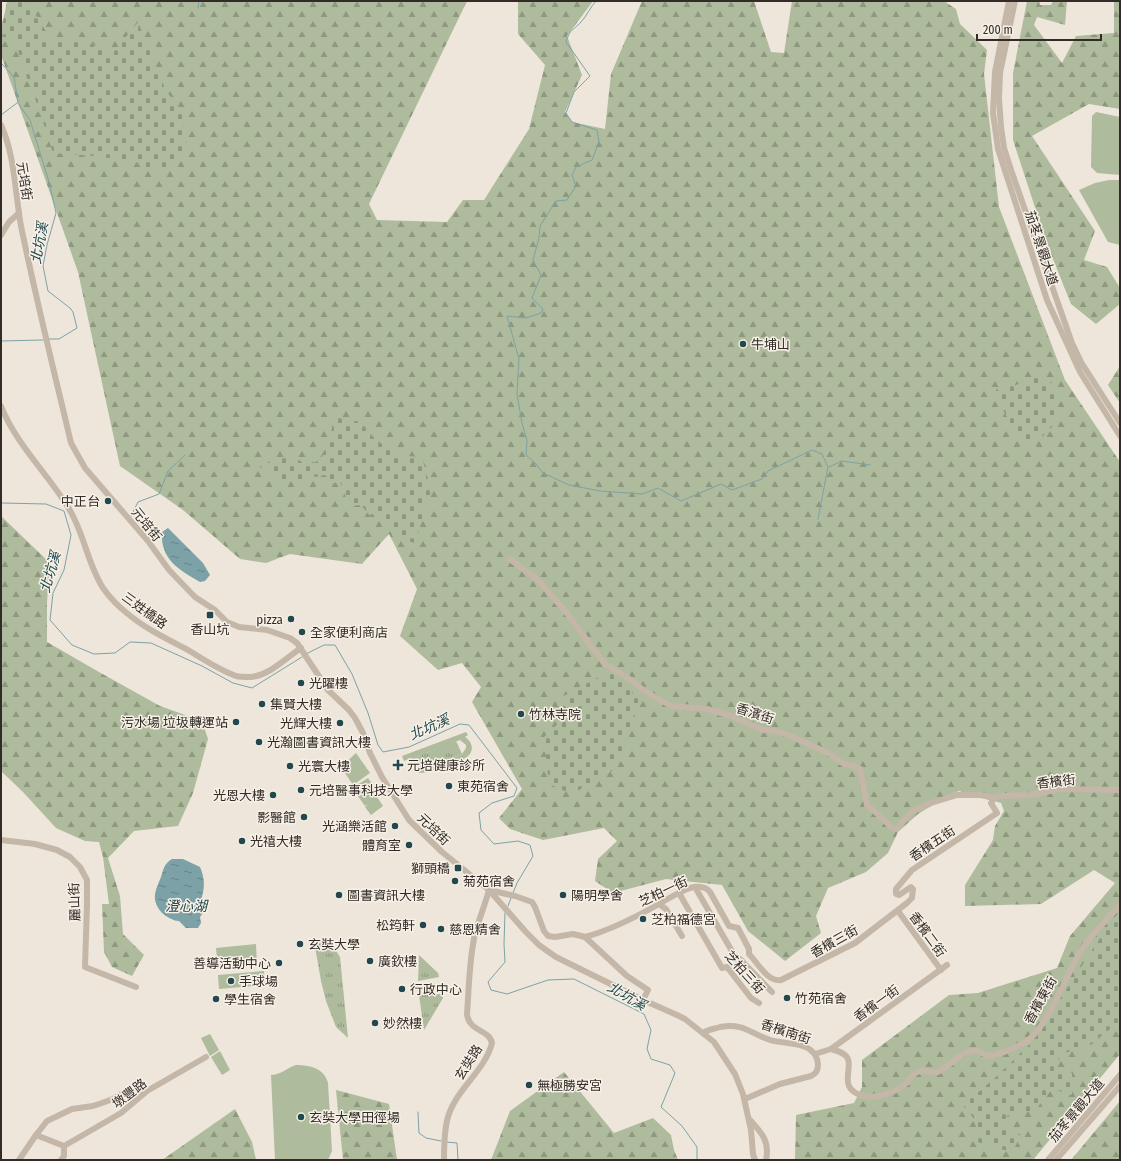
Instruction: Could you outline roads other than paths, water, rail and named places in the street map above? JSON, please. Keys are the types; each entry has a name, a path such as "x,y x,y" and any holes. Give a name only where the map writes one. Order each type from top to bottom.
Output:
{"street":[{"path":"998,72 1010,1"},
{"path":"998,72 1015,1"},
{"name":"茄苳景觀大道","path":"998,72 1001,127 1004,148 1011,170 1072,343 1081,362 1120,423"},
{"name":"茄苳景觀大道","path":"998,72 993,113 998,149 1047,300 1080,372 1120,436"},
{"name":"元培街","path":"1,125 8,143 19,213 71,443 85,468 148,541 168,570 195,597 215,610 227,622 239,627 267,630 290,638 297,643 328,690 349,710 355,718 382,777 409,820 442,852 489,890 501,892 532,902 544,931 548,936 555,937 573,934 585,937"},
{"path":"1,235 9,222 19,213"},
{"name":"三姓橋路","path":"1,406 25,448 51,481 69,509 87,554 103,588 114,602 128,614 152,631 221,669 237,676 251,677 262,674 302,650"},
{"name":"香濱街","path":"510,559 539,582 571,618 606,665 628,678 646,692 671,706 707,709 731,716 763,730 776,731 791,736 828,753 844,764 860,769 867,805 892,828 896,829 911,812 931,803 956,795 981,795 994,798"},
{"name":"香檳街","path":"994,798 1001,796 1030,795 1059,789 1120,790"},
{"name":"香檳五街","path":"898,911 912,898 913,889 911,887 899,896 896,894 896,889 912,870 997,813 991,803 994,798"},
{"name":"麗山街","path":"1,840 35,844 57,850 70,857 80,867 87,880 85,967 136,987"},
{"path":"695,887 739,959 772,992"},
{"name":"芝柏一街","path":"585,937 608,930 689,888 706,888 710,892 729,926 738,928 749,949 749,954 770,978 776,981"},
{"path":"489,890 539,945 556,956 643,1000 685,1019 714,1042 735,1074 745,1098 755,1160"},
{"name":"玄奘路","path":"444,1160 448,1116 455,1102 482,1063 492,1043 489,1037 472,1026 468,1020 470,961 475,934 489,890"},
{"name":"芝柏三街","path":"679,893 722,968 726,967 751,998 759,1003"},
{"path":"659,904 666,909 682,936"},
{"name":"香檳東街","path":"831,1049 844,1054 847,1058 848,1084 851,1090 863,1096 877,1097 903,1086 916,1072 938,1072 965,1053 973,1050 990,1056 1026,1041 1038,1030 1048,1014 1080,952 1090,938 1120,905"},
{"name":"香檳二街","path":"898,911 941,970"},
{"name":"香檳三街","path":"776,981 781,980 855,943 898,911"},
{"path":"585,937 627,976 648,990 643,1000"},
{"path":"726,967 749,954"},
{"name":"香檳一街","path":"815,1054 831,1049 948,965"},
{"name":"香檳南街","path":"703,1033 708,1030 737,1026 745,1028 768,1040 804,1046 815,1054 818,1062 816,1074 780,1084 745,1098"},
{"name":"墩豐路","path":"64,1146 121,1113 147,1091 206,1057"},
{"name":"茄苳景觀大道","path":"1048,1160 1120,1075"},
{"name":"茄苳景觀大道","path":"1056,1160 1120,1086"},
{"name":"墩豐路","path":"19,1160 47,1121 72,1109 93,1106 113,1099 129,1089"},
{"path":"749,1118 749,1148 751,1160"},
{"path":"749,1118 763,1136 768,1151 766,1160"},
{"path":"36,1135 64,1146 64,1156 61,1160"}],"water":[{"path":"168,528 203,563 210,575 205,581 200,582 172,563 164,550 162,541 162,532"},
{"name":"澄心湖","path":"172,859 183,859 200,867 204,884 201,900 207,907 200,917 201,923 198,928 186,928 179,921 166,916 156,904 155,894 157,887 165,866"}],"waterway":[{"path":"198,8 199,1"},
{"path":"596,1 583,20 571,32 566,42 590,76 574,92 566,113 572,122 597,130 599,142 592,160 576,167 572,175 576,186 567,200 556,201 540,226 539,238 533,260 541,275 532,298 543,309 541,313 526,318 507,316 519,359 517,394 527,441 526,455 543,473 569,485 600,491 642,494 658,488 681,501 721,484 732,490 762,479 768,471 812,450 822,454 828,467 818,519"},
{"name":"北坑溪","path":"1,63 14,77 18,103 30,120 49,182 56,213 43,266 48,291 70,308 73,312 77,328 59,339 48,339"},
{"path":"1,115 17,103"},
{"name":"北坑溪","path":"1,341 43,340"},
{"path":"131,516 138,502 159,494 168,471 185,455"},
{"path":"829,467 842,461 870,465"},
{"name":"北坑溪","path":"1,503 46,504 64,511 71,535 64,570 53,593 50,620 72,645 94,654 115,653 130,642 151,643 202,666 233,683 252,688 302,657"},
{"name":"北坑溪","path":"306,654 324,645 335,645 352,674 368,713 378,745 383,752 409,747 460,724 469,725 517,788 514,796 492,803 479,813 481,830 494,844 518,841 530,845 533,856 517,883 513,893"},
{"name":"北坑溪","path":"508,906 511,898"},
{"name":"北坑溪","path":"505,913 505,962 488,982 491,990 507,994 548,980 574,979 644,1014 651,1030 647,1049 651,1059 670,1065 675,1073 661,1107 682,1126 697,1147 697,1160"},
{"path":"418,1112 419,1133 426,1138 441,1141"},
{"path":"446,1142 457,1143 458,1160"}],"place":[{"name":"牛埔山","path":"743,344"},
{"name":"中正台","path":"108,501"},
{"name":"香山坑","path":"210,615"},
{"name":"pizza","path":"291,619"},
{"name":"全家便利商店","path":"302,632"},
{"name":"光曜樓","path":"301,683"},
{"name":"集賢大樓","path":"262,704"},
{"name":"竹林寺院","path":"521,714"},
{"name":"污水場 垃圾轉運站","path":"236,722"},
{"name":"光輝大樓","path":"340,723"},
{"name":"光瀚圖書資訊大樓","path":"259,742"},
{"name":"元培健康診所","path":"398,765"},
{"name":"光寰大樓","path":"290,766"},
{"name":"東苑宿舍","path":"449,786"},
{"name":"元培醫事科技大學","path":"301,790"},
{"name":"光恩大樓","path":"273,795"},
{"name":"影醫館","path":"304,817"},
{"name":"光涵樂活館","path":"395,826"},
{"name":"光禧大樓","path":"242,841"},
{"name":"體育室","path":"409,845"},
{"name":"獅頭橋","path":"458,868"},
{"name":"菊苑宿舍","path":"455,881"},
{"name":"圖書資訊大樓","path":"339,895"},
{"name":"陽明學舍","path":"563,895"},
{"name":"芝柏福德宮","path":"643,919"},
{"name":"松筠軒","path":"423,925"},
{"name":"慈恩精舍","path":"441,929"},
{"name":"玄奘大學","path":"300,944"},
{"name":"廣欽樓","path":"370,961"},
{"name":"善導活動中心","path":"279,963"},
{"name":"手球場","path":"231,981"},
{"name":"行政中心","path":"402,989"},
{"name":"竹苑宿舍","path":"787,998"},
{"name":"學生宿舍","path":"216,999"},
{"name":"妙然樓","path":"375,1023"},
{"name":"無極勝安宮","path":"529,1085"},
{"name":"玄奘大學田徑場","path":"301,1117"}]}
